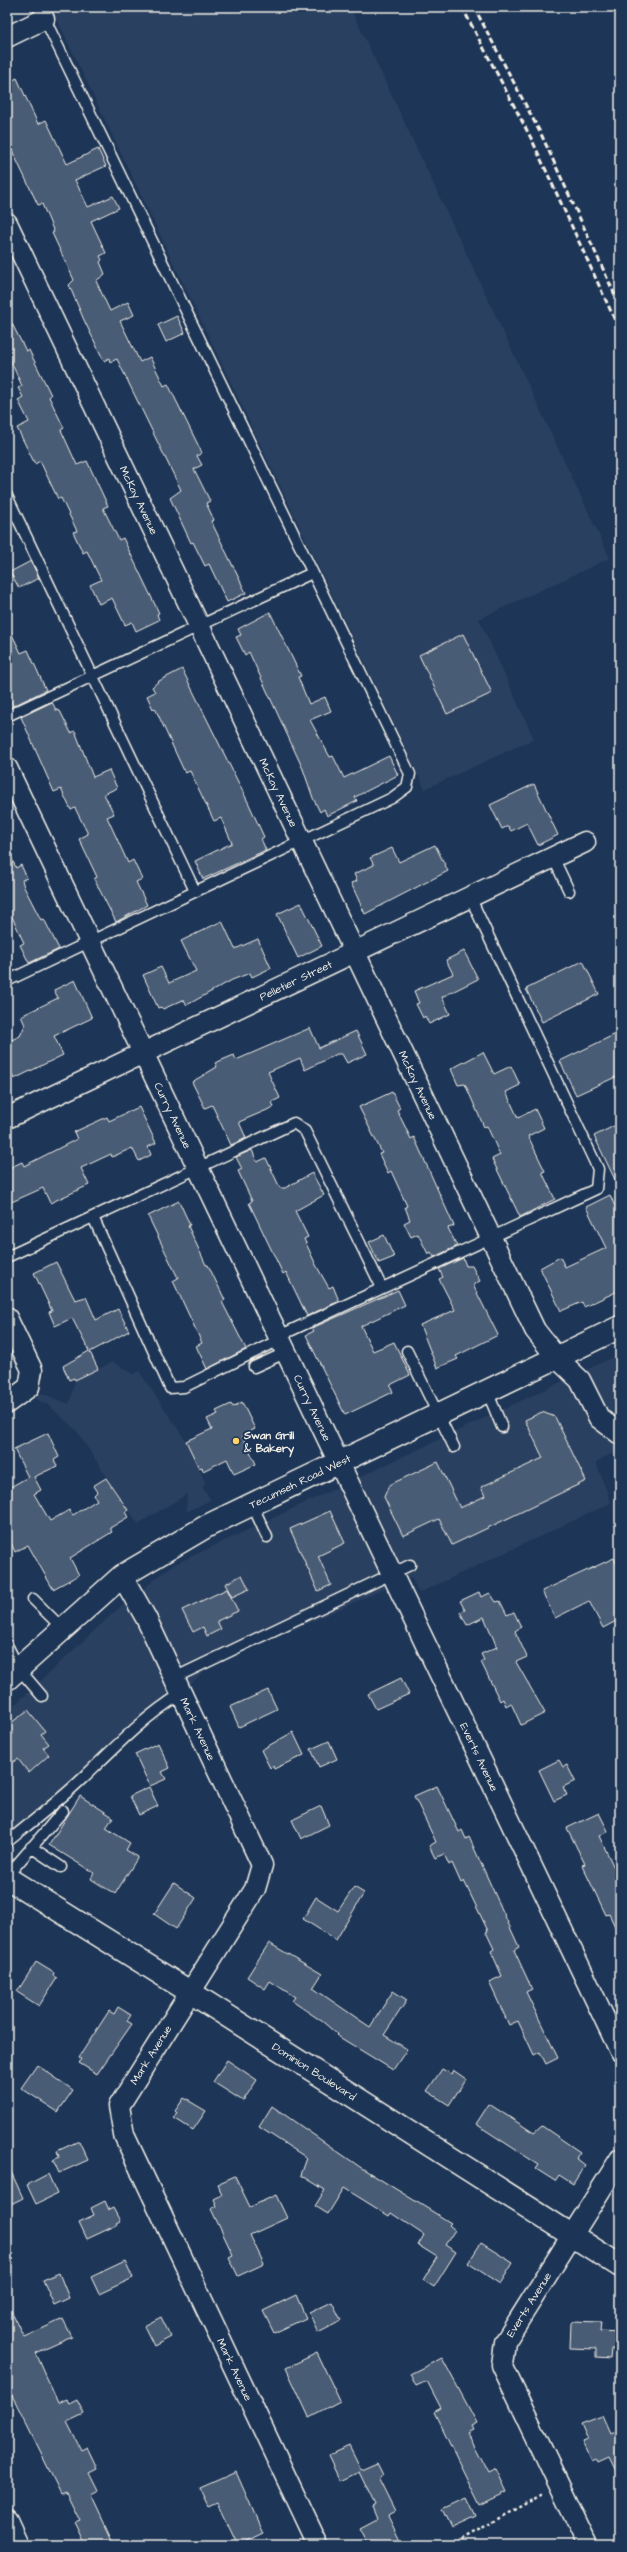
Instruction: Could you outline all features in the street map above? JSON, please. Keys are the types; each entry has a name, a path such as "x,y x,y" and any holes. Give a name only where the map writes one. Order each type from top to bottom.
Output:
{"street":[{"path":"7,37 42,13"},
{"name":"McKay Avenue","path":"7,223 535,1330 557,1358 580,1380 600,1418 620,1434"},
{"name":"Curry Avenue","path":"7,768 340,1462"},
{"name":"Pelletier Street","path":"7,1118 553,857 576,841"},
{"path":"7,1318 32,1370 28,1387 7,1404"},
{"name":"Tecumseh Road West","path":"13,1674 122,1576 207,1526 620,1327"},
{"name":"Everts Avenue","path":"340,1462 402,1569 620,2051"},
{"name":"Mark Avenue","path":"122,1576 146,1618 262,1865 255,1889 119,2106 124,2135 318,2545"},
{"name":"Dominion Boulevard","path":"7,1877 620,2266"},
{"name":"Everts Avenue","path":"588,2545 502,2365 505,2342 620,2159"},
{"path":"7,2521 18,2545"}],"lane":[{"path":"7,981 392,798 407,787 410,774 42,13"},
{"path":"7,496 195,891"},
{"path":"7,716 312,573"},
{"path":"553,857 569,891"},
{"path":"93,1217 170,1388 184,1387 282,1342 382,1288 596,1189 598,1169 470,897"},
{"path":"7,1257 294,1123 305,1131 382,1288"},
{"path":"254,1367 282,1342"},
{"path":"407,1351 454,1447"},
{"path":"487,1392 502,1427"},
{"path":"252,1504 267,1537"},
{"path":"7,1842 83,1778 109,1751 162,1705 178,1686 402,1569"},
{"path":"33,1599 63,1629"},
{"path":"7,1645 13,1674 42,1696"},
{"path":"7,1877 63,1811"},
{"path":"31,1847 61,1867"}],"path":[{"path":"450,2545 544,2494"}],"shaded area":[{"path":"51,7 350,7 610,558 479,619 534,739 425,789"},
{"path":"620,1354 620,1449 596,1462 611,1503 419,1593 411,1577 210,1667 7,1845 7,1712 112,1614 171,1566"},
{"path":"113,1362 133,1374 139,1371 186,1441 206,1484 202,1487 211,1500 186,1512 187,1494 138,1524 76,1430 48,1405 34,1398 39,1392 69,1404 75,1380"}],"building":[{"path":"17,78 38,124 46,120 67,164 98,149 106,166 75,180 88,207 113,196 119,208 91,221 106,253 100,256 102,260 100,262 105,274 96,281 110,311 128,302 134,315 120,321 140,362 150,357 164,386 168,384 202,453 197,456 202,465 194,469 210,501 206,503 214,520 211,521 246,593 227,602 209,564 205,566 193,542 191,543 170,498 181,490 117,359 110,362 109,358 104,361 84,320 69,285 74,280 52,233 54,232 42,204 38,205 7,140 7,83"},
{"path":"7,314 26,351 29,350 51,395 49,397 64,428 61,430 77,465 87,461 108,506 103,508 119,540 123,538 159,613 157,614 159,620 136,631 132,622 125,625 112,598 99,604 90,585 101,580 87,551 83,553 73,532 77,531 61,498 58,499 40,461 35,464 17,428 29,422 18,400 23,397 18,388 22,386 7,353"},
{"path":"177,316 185,333 166,342 158,325"},
{"path":"31,561 39,578 19,588 10,572"},
{"path":"270,612 301,676 298,677 309,704 325,697 331,711 310,720 330,757 333,756 344,778 389,756 398,775 355,797 357,801 327,816 324,809 320,812 313,798 303,769 249,652 245,655 236,637 241,635 238,629"},
{"path":"7,624 21,653 28,650 46,690 13,706 7,693"},
{"path":"463,634 492,693 447,714 419,655"},
{"path":"182,669 248,802 264,837 261,839 266,850 203,879 195,861 232,843 221,818 214,821 190,771 185,773 155,708 153,709 147,696 155,692 152,687 159,681"},
{"path":"52,702 56,710 60,711 71,733 75,731 93,777 109,770 117,788 104,794 114,814 107,817 128,863 133,860 142,879 136,882 147,905 116,922 94,879 97,877 79,839 88,834 75,808 71,810 61,789 54,792 21,717"},
{"path":"534,784 558,835 538,845 527,823 511,831 508,826 502,829 490,805"},
{"path":"435,845 448,871 365,914 351,883 357,881 354,874 374,865 370,858 392,848 399,862"},
{"path":"7,848 16,868 21,865 27,878 22,880 24,887 41,920 44,919 59,949 29,963 20,945 24,943 12,917 7,919"},
{"path":"301,903 322,946 298,958 277,914"},
{"path":"222,921 235,949 258,939 271,968 252,977 250,973 232,980 187,1005 183,1000 163,1009 161,1007 158,1008 143,975 161,967 169,983 196,971 181,941"},
{"path":"464,951 478,979 442,997 450,1014 429,1024 425,1016 423,1018 416,1004 419,1003 414,991 453,974 446,960"},
{"path":"583,961 599,994 542,1022 526,989"},
{"path":"75,980 92,1018 54,1036 63,1055 14,1079 7,1065 7,1042 20,1036 25,1025 21,1016 58,998 54,990"},
{"path":"310,1028 319,1048 356,1031 367,1054 347,1063 342,1054 337,1054 305,1070 300,1058 268,1072 280,1098 272,1102 274,1107 239,1122 246,1138 231,1145 212,1105 205,1108 192,1082 217,1067 215,1063 234,1055 236,1060"},
{"path":"620,1032 620,1075 576,1095 560,1061"},
{"path":"483,1052 494,1074 511,1066 520,1085 506,1092 518,1118 535,1109 544,1128 528,1136 545,1171 542,1172 555,1199 520,1217 492,1159 500,1155 487,1126 484,1127 465,1084 458,1085 451,1069"},
{"path":"392,1092 400,1108 397,1110 411,1139 414,1137 454,1226 448,1228 457,1246 434,1257 431,1252 428,1254 418,1234 411,1237 404,1223 410,1220 405,1207 407,1206 391,1171 388,1173 379,1154 382,1153 359,1107"},
{"path":"139,1107 156,1143 148,1147 151,1155 139,1161 132,1148 112,1157 111,1154 81,1168 89,1185 50,1203 43,1188 7,1204 7,1169 22,1162 24,1166 77,1139 74,1132 107,1117 109,1121"},
{"path":"620,1123 620,1190 594,1136"},
{"path":"252,1150 257,1162 266,1158 280,1188 285,1188 312,1173 324,1195 295,1211 308,1237 304,1239 316,1265 329,1288 333,1286 339,1301 307,1316 286,1272 283,1274 249,1203 252,1201 238,1171 242,1169 236,1157"},
{"path":"610,1195 620,1217 620,1290 584,1307 582,1302 561,1311 540,1268 560,1257 565,1267 606,1248 586,1207"},
{"path":"179,1201 190,1225 188,1226 206,1265 208,1265 225,1300 222,1302 246,1349 207,1369 196,1346 202,1343 173,1281 178,1278 148,1216"},
{"path":"384,1235 394,1257 379,1263 369,1242"},
{"path":"463,1258 466,1266 472,1266 480,1281 474,1284 474,1287 498,1335 456,1356 458,1359 437,1368 420,1325 455,1310 439,1279 443,1277 439,1269"},
{"path":"56,1262 75,1300 86,1297 96,1320 118,1309 129,1331 90,1352 98,1369 75,1380 74,1378 69,1380 63,1366 89,1351 72,1318 55,1326 49,1312 52,1311 34,1273"},
{"path":"398,1290 405,1305 361,1326 373,1351 394,1342 410,1375 390,1385 393,1392 345,1415 306,1335 314,1331 312,1328"},
{"path":"242,1402 255,1429 242,1435 256,1464 234,1474 227,1459 203,1471 202,1467 199,1468 186,1441 212,1429 207,1419 218,1414 216,1411 231,1404 233,1407"},
{"path":"542,1412 555,1417 586,1481 452,1545 439,1519 403,1536 384,1497 389,1485 438,1462 460,1508 485,1496 481,1487 543,1458 525,1420"},
{"path":"48,1433 59,1457 54,1460 57,1466 34,1477 41,1490 34,1494 50,1521 69,1510 73,1515 97,1500 94,1495 97,1492 93,1486 106,1478 128,1510 125,1512 128,1517 110,1528 112,1532 70,1558 79,1575 53,1589 28,1545 15,1552 7,1534 7,1489 28,1477 14,1449"},
{"path":"330,1511 345,1543 318,1556 331,1585 318,1591 290,1529"},
{"path":"614,1558 620,1571 620,1619 603,1628 589,1601 555,1618 542,1591"},
{"path":"242,1575 249,1589 232,1597 225,1584"},
{"path":"227,1589 238,1611 217,1621 221,1629 207,1636 203,1627 193,1632 182,1610"},
{"path":"479,1592 481,1597 490,1593 496,1602 500,1601 507,1615 514,1612 521,1627 515,1631 527,1657 516,1662 545,1713 521,1725 511,1703 506,1706 503,1699 500,1701 481,1662 484,1660 481,1654 497,1647 484,1617 467,1625 460,1612 465,1610 460,1601"},
{"path":"401,1678 409,1694 376,1709 368,1694"},
{"path":"268,1690 277,1709 239,1727 230,1707"},
{"path":"28,1710 45,1731 41,1734 49,1744 43,1748 49,1755 29,1773 18,1759 13,1762 7,1754 7,1726"},
{"path":"293,1732 304,1755 274,1769 273,1766 270,1768 261,1750"},
{"path":"329,1741 337,1759 319,1767 311,1749"},
{"path":"158,1743 170,1768 162,1772 166,1779 150,1786 135,1754"},
{"path":"559,1760 563,1767 567,1765 575,1781 563,1787 567,1795 554,1801 539,1770"},
{"path":"437,1786 459,1832 462,1830 466,1839 469,1837 519,1947 514,1950 532,1989 526,1992 558,2058 546,2064 540,2052 534,2055 518,2021 509,2025 489,1982 502,1976 491,1951 494,1949 486,1932 488,1931 464,1881 461,1883 452,1863 449,1865 444,1854 435,1858 429,1846 436,1842 414,1796"},
{"path":"149,1787 158,1806 139,1815 130,1796"},
{"path":"80,1796 113,1817 106,1828 130,1843 126,1850 138,1857 115,1894 91,1879 94,1873 49,1845"},
{"path":"321,1806 329,1825 301,1839 292,1820"},
{"path":"599,1813 608,1831 599,1836 620,1880 620,1937 609,1914 606,1915 582,1865 585,1864 567,1828"},
{"path":"174,1883 196,1898 176,1929 154,1914"},
{"path":"354,1887 364,1893 336,1940 303,1919 316,1897 338,1911"},
{"path":"269,1943 322,1974 313,1988 370,2027 393,1991 407,2000 384,2035 407,2049 393,2070 336,2035 337,2034 323,2022 292,2001 295,1997 270,1981 265,1989 247,1977"},
{"path":"36,1962 54,1973 53,1976 57,1978 39,2006 17,1992"},
{"path":"118,2007 131,2015 127,2021 132,2024 97,2074 79,2063 82,2059 79,2057 109,2011 114,2014"},
{"path":"227,2060 257,2080 243,2101 213,2082"},
{"path":"37,2065 73,2090 58,2112 21,2088"},
{"path":"442,2069 451,2074 453,2070 466,2079 449,2105 427,2091"},
{"path":"184,2098 206,2111 193,2130 174,2118 177,2113 175,2111"},
{"path":"489,2104 534,2133 542,2126 580,2152 576,2158 585,2165 573,2184 559,2175 555,2181 536,2169 539,2165 476,2124"},
{"path":"272,2106 360,2167 451,2223 449,2225 455,2230 445,2245 456,2252 434,2287 423,2280 437,2257 418,2245 424,2235 391,2213 389,2216 344,2188 328,2214 315,2206 325,2190 301,2175 307,2158 259,2127"},
{"path":"79,2141 88,2160 59,2173 53,2160 59,2157 57,2151"},
{"path":"7,2163 23,2198 7,2206"},
{"path":"48,2174 57,2194 36,2204 27,2185"},
{"path":"235,2176 250,2207 276,2195 287,2218 250,2235 264,2264 238,2276 229,2257 233,2255 211,2209 217,2206 214,2199 222,2195 217,2184"},
{"path":"105,2201 109,2210 113,2208 120,2221 116,2223 117,2225 87,2239 79,2222 94,2215 91,2208"},
{"path":"481,2243 513,2263 500,2284 468,2263"},
{"path":"125,2261 133,2278 99,2294 91,2277"},
{"path":"59,2273 69,2298 54,2305 43,2280"},
{"path":"296,2295 306,2318 274,2333 263,2311"},
{"path":"332,2302 341,2320 318,2332 309,2313"},
{"path":"7,2303 24,2337 63,2319 72,2337 36,2353 58,2403 67,2399 69,2404 77,2400 84,2414 67,2422 81,2450 87,2447 97,2468 89,2472 98,2490 90,2494 114,2545 86,2545 75,2522 80,2520 66,2492 61,2494 7,2385"},
{"path":"161,2317 171,2337 154,2346 144,2326"},
{"path":"573,2321 601,2322 600,2331 620,2332 619,2349 611,2349 610,2358 596,2357 596,2349 570,2348 571,2323"},
{"path":"317,2353 340,2401 309,2417 286,2368"},
{"path":"442,2358 477,2423 471,2426 473,2430 467,2433 488,2473 496,2469 507,2492 480,2505 434,2412 441,2408 427,2381 416,2386 410,2374"},
{"path":"602,2416 610,2434 614,2432 620,2447 620,2480 609,2458 598,2463 596,2459 592,2461 583,2442 588,2440 581,2424"},
{"path":"349,2446 361,2470 377,2463 383,2475 378,2478 395,2512 388,2516 402,2545 369,2545 360,2528 377,2519 372,2507 375,2505 359,2472 340,2481 328,2456"},
{"path":"236,2472 263,2533 238,2545 218,2503 209,2507 200,2488"},
{"path":"467,2498 476,2517 452,2528 443,2509"}],"railway":[{"path":"462,7 532,140 620,331"},
{"path":"474,7 542,136 620,306"}],"place":[{"name":"Swan Grill & Bakery","path":"236,1441"}]}
